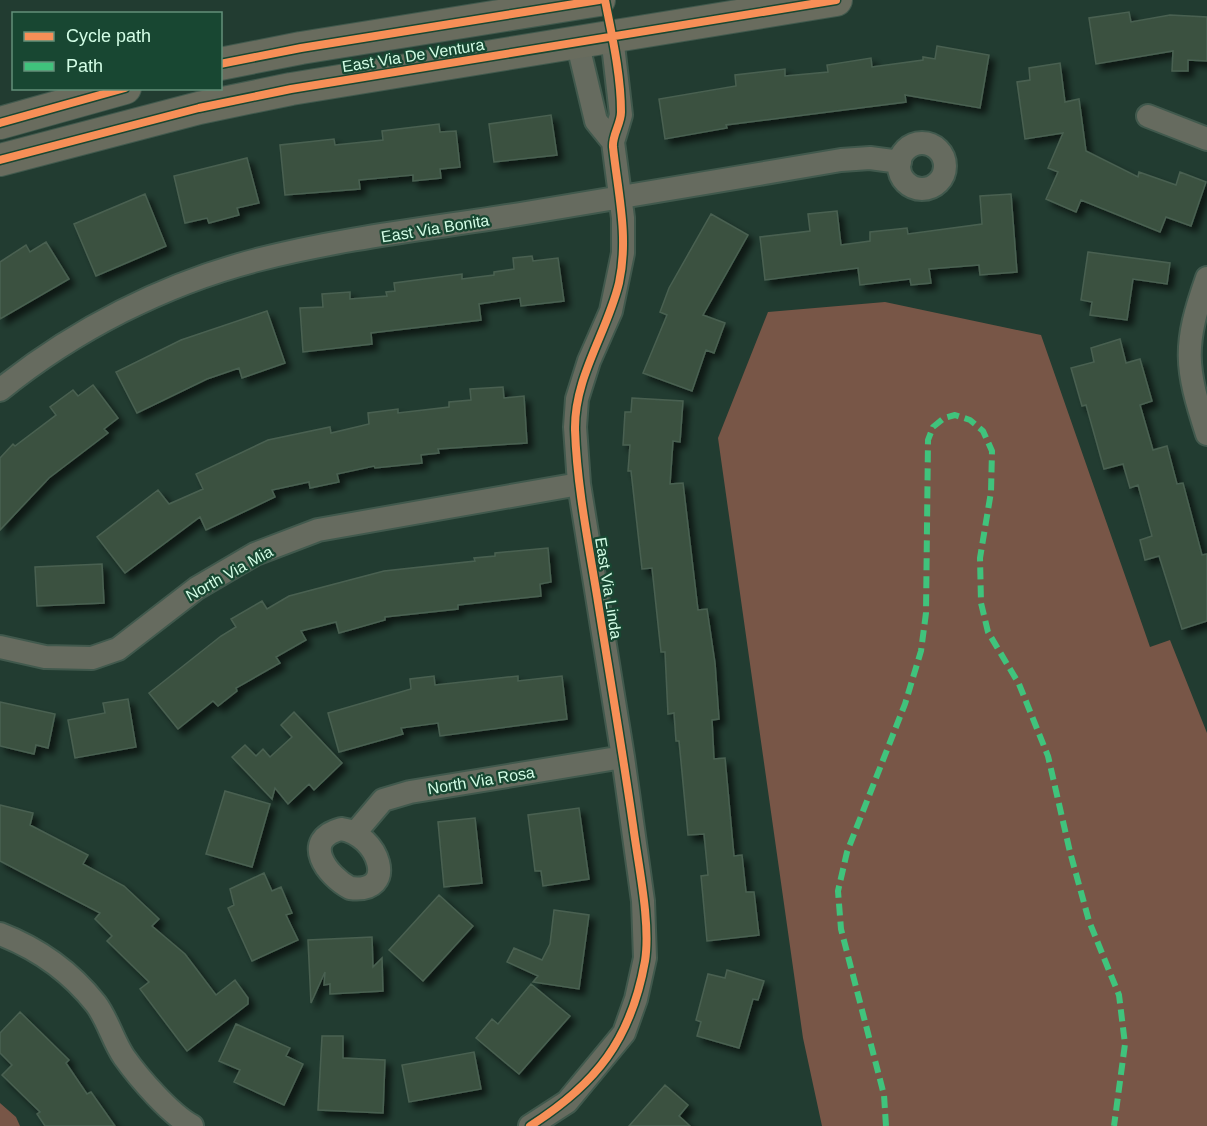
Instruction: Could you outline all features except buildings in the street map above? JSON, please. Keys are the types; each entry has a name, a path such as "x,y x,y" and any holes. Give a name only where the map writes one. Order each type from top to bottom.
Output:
{"main road":[{"path":"605,0 612,36"},
{"name":"East Via De Ventura","path":"0,160 200,108 366,76 836,0"},
{"path":"577,41 581,2"},
{"name":"East Via De Ventura","path":"222,64 301,48 581,2"},
{"path":"0,123 118,90"}],"street":[{"name":"East Via Linda","path":"542,1123 567,1102 624,1033 636,999 645,958 643,901 623,757 579,484 575,427 577,399 589,361 611,311 623,253 621,198 613,142 621,115 612,36"},
{"name":"East Via Linda","path":"577,41 596,121 613,142"},
{"path":"1148,116 1207,139"},
{"name":"East Via Bonita","path":"0,390 39,358 113,316 188,281 257,260 343,242 841,160 870,158 900,162"},
{"path":"1207,278 1192,322 1188,356 1192,388 1207,434"},
{"name":"North Via Mia","path":"0,647 45,657 92,658 118,649 197,588 255,554 318,530 579,484"},
{"name":"North Via Rosa","path":"355,833 383,800 410,792 623,757"},
{"path":"0,934 21,942 64,968 97,1006 124,1057 153,1091 192,1126"}],"shaded area":[{"path":"885,302 1041,335 1150,647 1170,640 1207,733 1207,1126 822,1126 803,1038 718,438 768,312"},
{"path":"0,1103 16,1117 20,1126 0,1126"}],"marked path":[{"path":"886,1126 884,1095 841,929 838,891 847,852 905,704 921,651 926,613 928,440 933,427 944,418 955,415 970,420 983,431 992,451 991,492 980,558 981,603 988,632 1019,684 1048,756 1089,921 1119,995 1125,1044 1114,1126"}],"cycle path":[{"path":"222,64 301,48 599,0"},
{"path":"530,1126 574,1094 592,1076 620,1037 639,989 646,946 643,893 583,513 575,430 576,411 585,373 614,301 622,266 622,215 613,147 621,116 621,98 616,56 605,0"},
{"path":"0,160 199,108 291,89 836,0"},
{"path":"0,123 118,90"}]}
